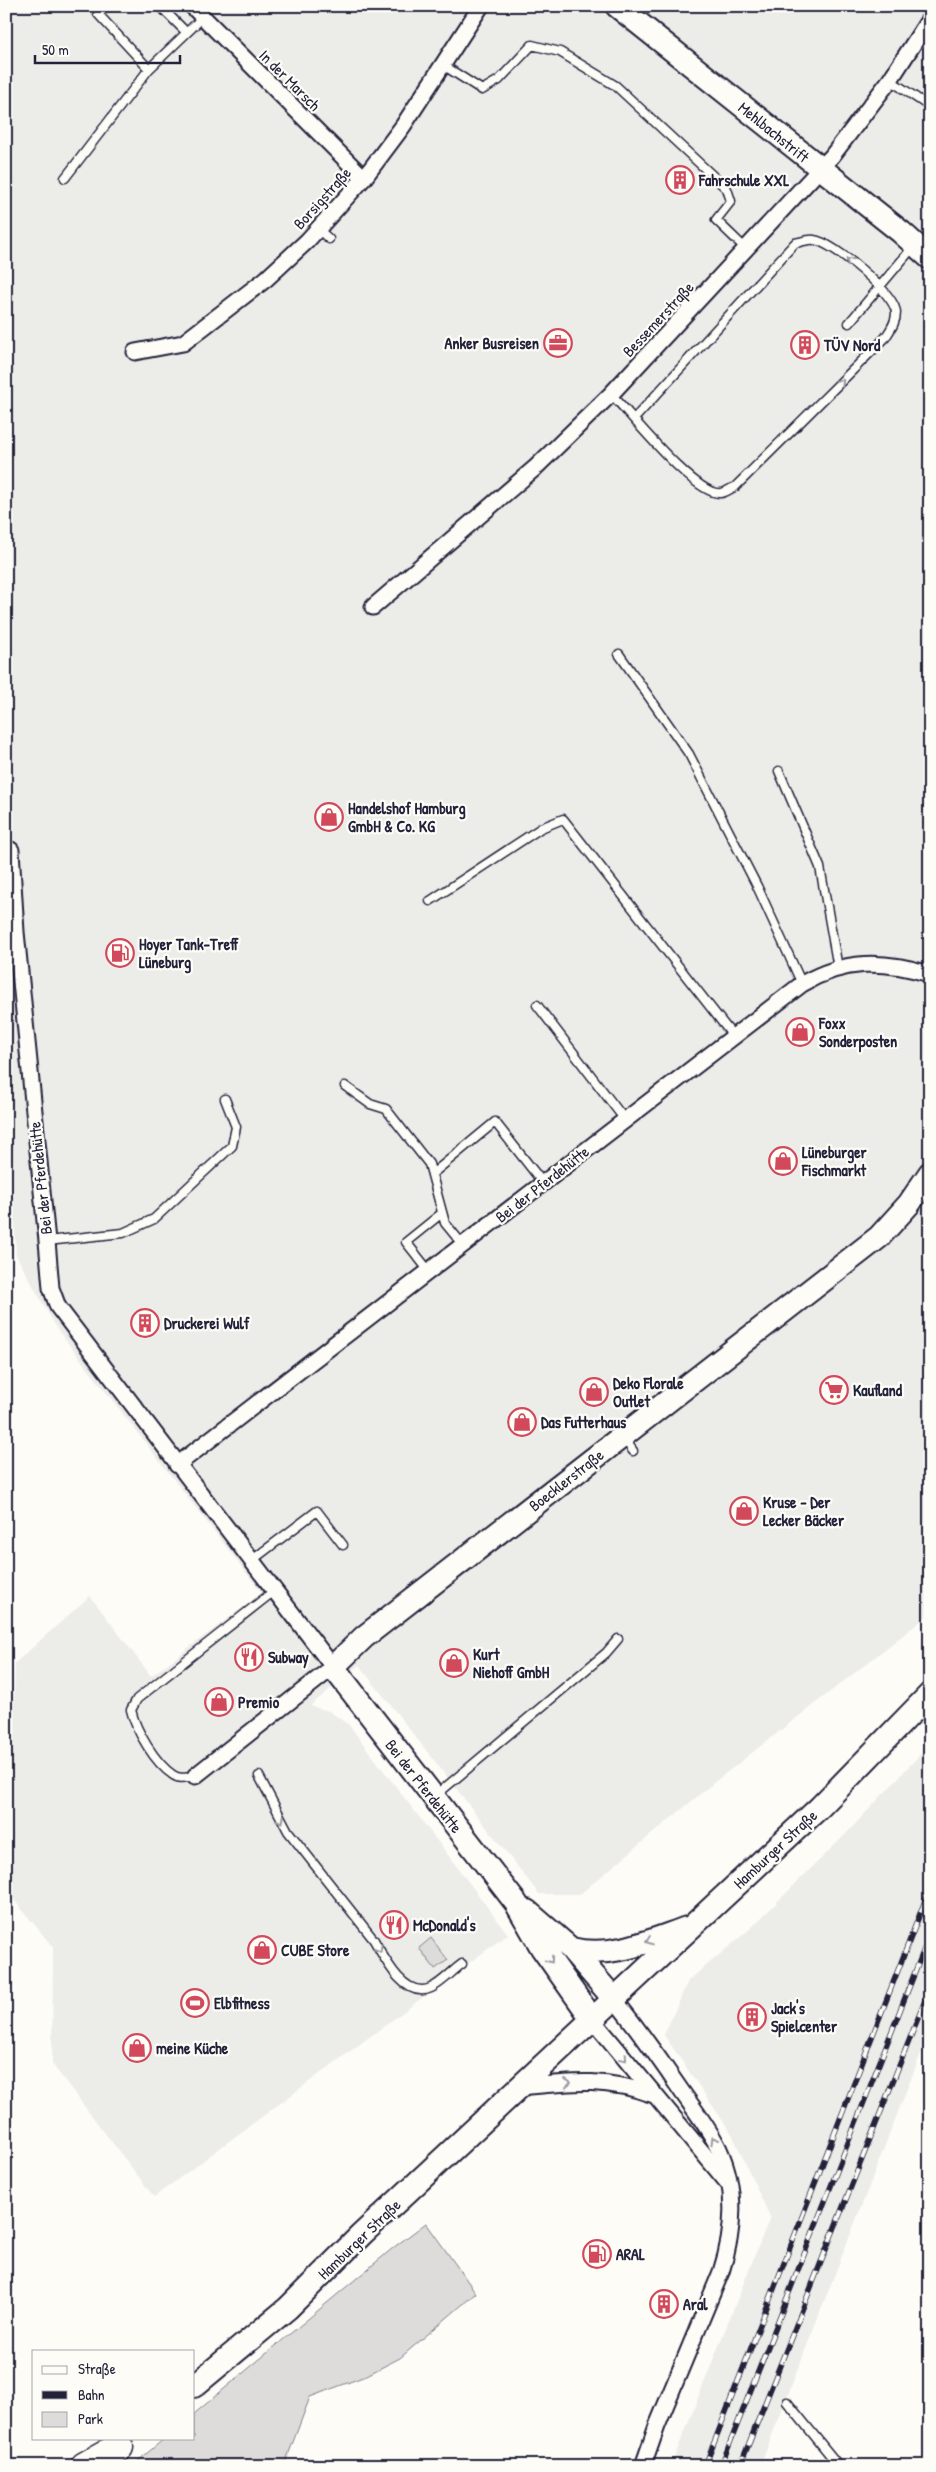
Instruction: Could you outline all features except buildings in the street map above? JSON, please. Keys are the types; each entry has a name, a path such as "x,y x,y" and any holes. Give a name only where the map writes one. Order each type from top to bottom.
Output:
{"street":[{"name":"Borsigstraße","path":"135,352 183,343 323,234 403,126 481,6"},
{"name":"Mehlbachstrift","path":"617,6 922,251"},
{"name":"In der Marsch","path":"198,12 364,178"},
{"name":"Bessemerstraße","path":"373,607 535,468 611,394 821,170 890,80 930,18"},
{"name":"Bei der Pferdehütte","path":"11,850 16,932 47,1241 52,1288 58,1307 177,1465 516,1903 542,1948 593,2020"},
{"name":"Bei der Pferdehütte","path":"177,1465 802,984 838,968 856,965 887,964 930,974"},
{"name":"Boecklerstraße","path":"333,1668 364,1637 628,1443 878,1237 909,1204 930,1173"},
{"path":"195,1776 333,1668"},
{"name":"Hamburger Straße","path":"195,2385 288,2308 361,2235 820,1807 930,1694"},
{"name":"Bei der Pferdehütte","path":"516,1903 571,1949 615,2000"},
{"path":"571,1949 594,1953 624,1949 695,1925"},
{"path":"615,2000 646,2039 713,2137 724,2161 733,2215 727,2255 643,2466"},
{"path":"593,2020 729,2186"},
{"path":"520,2087 595,2081 630,2087 655,2096"}],"lane":[{"path":"106,6 98,14 149,69"},
{"path":"160,6 186,32"},
{"path":"65,178 149,69 186,32 198,12"},
{"path":"443,65 482,90 499,80 532,46 560,52 616,86 727,189 731,201 716,220 747,250"},
{"path":"890,80 927,105 930,101"},
{"path":"611,394 667,456 706,490 720,493 734,487 885,338 893,326 896,312 890,298 880,287 829,244 813,239 795,243 634,419"},
{"path":"849,322 880,287 922,251"},
{"path":"619,654 688,754 757,886 802,984"},
{"path":"779,771 820,867 838,968"},
{"path":"430,901 541,828 563,819 734,1036"},
{"path":"537,1005 625,1120"},
{"path":"345,1086 370,1104 386,1109 429,1164 445,1223 462,1245"},
{"path":"47,1241 122,1234 154,1219 232,1146 236,1127 225,1099"},
{"path":"432,1174 495,1122 543,1183"},
{"path":"429,1271 406,1242 442,1213"},
{"path":"251,1561 317,1511 343,1546"},
{"path":"195,1776 182,1778 173,1775 143,1740 135,1725 131,1710 137,1699 274,1591"},
{"path":"433,1798 606,1653 618,1639"},
{"path":"259,1776 288,1831 374,1940 385,1959 404,1983 411,1988 421,1990 431,1988 462,1964"},
{"path":"787,2402 839,2466"}],"shaded area":[{"path":"6,6 930,6 930,1614 717,1780 580,1894 539,1894 359,1665 310,1706 329,1711 349,1725 508,1934 154,2197 52,2064 53,1947 10,1895 15,1663 90,1596 151,1676 262,1593 57,1329 16,1255 6,1005"},
{"path":"930,1744 930,2030 760,2466 671,2466 770,2217 732,2134 664,2035 688,1981 750,1929 845,1835"}],"green space":[{"path":"431,1938 448,1960 435,1969 419,1948"},
{"path":"426,2223 476,2293 400,2358 363,2377 310,2397 284,2466 132,2466 163,2440 195,2440 195,2413 393,2248"}],"railway":[{"path":"705,2466 930,1888"},
{"path":"721,2466 930,1934"},
{"path":"740,2466 930,1988"}],"place":[{"name":"Fahrschule XXL","path":"680,180"},
{"name":"Anker Busreisen","path":"558,343"},
{"name":"TÜV Nord","path":"805,345"},
{"name":"Handelshof Hamburg GmbH & Co. KG","path":"329,817"},
{"name":"Hoyer Tank-Treff Lüneburg","path":"120,953"},
{"name":"Foxx Sonderposten","path":"800,1032"},
{"name":"Lüneburger Fischmarkt","path":"783,1161"},
{"name":"Druckerei Wulf","path":"145,1323"},
{"name":"Kaufland","path":"834,1390"},
{"name":"Deko Florale Outlet","path":"594,1392"},
{"name":"Das Futterhaus","path":"522,1422"},
{"name":"Kruse - Der Lecker Bäcker","path":"744,1511"},
{"name":"Subway","path":"249,1657"},
{"name":"Kurt Niehoff GmbH","path":"454,1663"},
{"name":"Premio","path":"219,1702"},
{"name":"McDonald's","path":"394,1925"},
{"name":"CUBE Store","path":"262,1950"},
{"name":"Elbfitness","path":"195,2003"},
{"name":"Jack's Spielcenter","path":"752,2017"},
{"name":"meine Küche","path":"137,2048"},
{"name":"ARAL","path":"597,2254"},
{"name":"Aral","path":"664,2304"}]}
